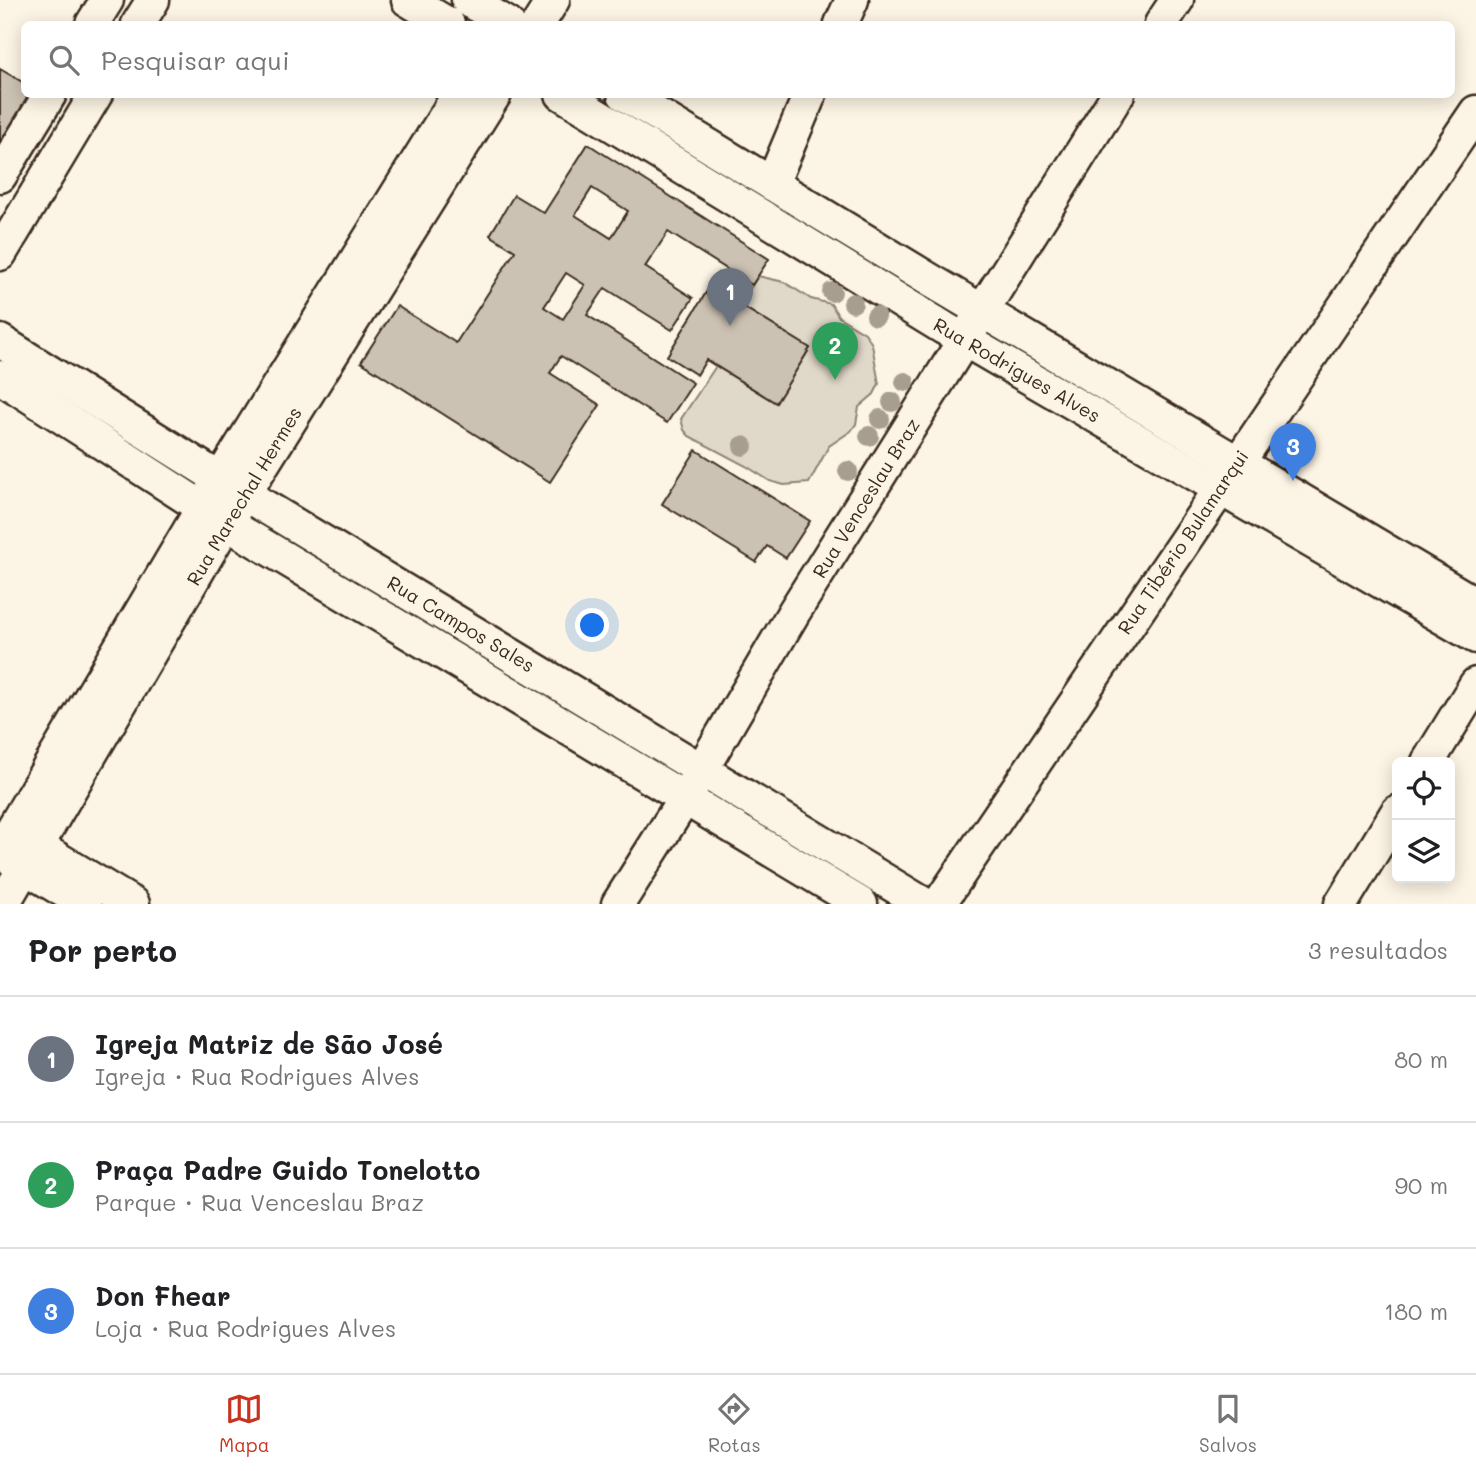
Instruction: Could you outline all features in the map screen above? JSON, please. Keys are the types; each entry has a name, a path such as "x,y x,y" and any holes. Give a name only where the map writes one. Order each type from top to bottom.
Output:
{"street":[{"path":"94,21 107,0"},
{"path":"140,21 152,0"},
{"path":"408,0 443,21"},
{"path":"468,0 508,18"},
{"path":"540,21 553,0"},
{"path":"842,21 852,0"},
{"path":"1163,21 1177,0"},
{"path":"0,176 48,98"},
{"path":"0,254 94,98"},
{"name":"Rua Marechal Hermes","path":"3,904 12,845 215,515 457,98"},
{"name":"Rua Marechal Hermes","path":"232,486 492,98"},
{"name":"Rua Rodrigues Alves","path":"569,98 964,340 1476,637"},
{"name":"Rua Rodrigues Alves","path":"631,98 982,311 1476,604"},
{"path":"772,184 808,98"},
{"name":"Rua Venceslau Braz","path":"618,904 685,798 794,612 1115,98"},
{"name":"Rua Tibério Bulamarqui","path":"939,904 1476,112"},
{"name":"Rua Campos Sales","path":"0,341 232,486 924,904"},
{"name":"Rua Campos Sales","path":"0,377 215,515 861,904"},
{"path":"1451,757 1471,720 1476,684"},
{"path":"1433,757 1471,720"},
{"path":"1341,904 1392,820"},
{"path":"12,845 85,904"},
{"path":"12,845 133,904"},
{"path":"1362,904 1392,854"}],"shaded area":[{"path":"758,276 784,282 811,299 831,304 839,317 865,333 872,344 879,384 874,394 859,407 856,424 851,431 829,446 809,483 784,485 770,481 689,436 681,419 716,366 776,403 810,348 740,305"}],"building":[{"path":"0,69 21,81 21,98 35,98 0,161"},
{"path":"588,144 769,259 752,285 668,232 645,267 693,298 672,330 605,288 587,315 693,383 667,423 561,356 550,373 600,405 550,482 361,362 397,306 456,343 515,251 490,235 514,195 544,213","holes":["592,188 628,211 611,238 575,215","566,273 585,285 563,319 544,307"]},
{"path":"718,273 748,291 740,305 810,348 776,403 706,360 697,375 667,356"},
{"path":"696,450 810,521 786,558 767,546 756,562 662,504"}],"place":[{"name":"Igreja Matriz de São José","path":"730,326"},
{"name":"Praça Padre Guido Tonelotto","path":"835,380"},
{"name":"Don Fhear","path":"1293,481"}]}
